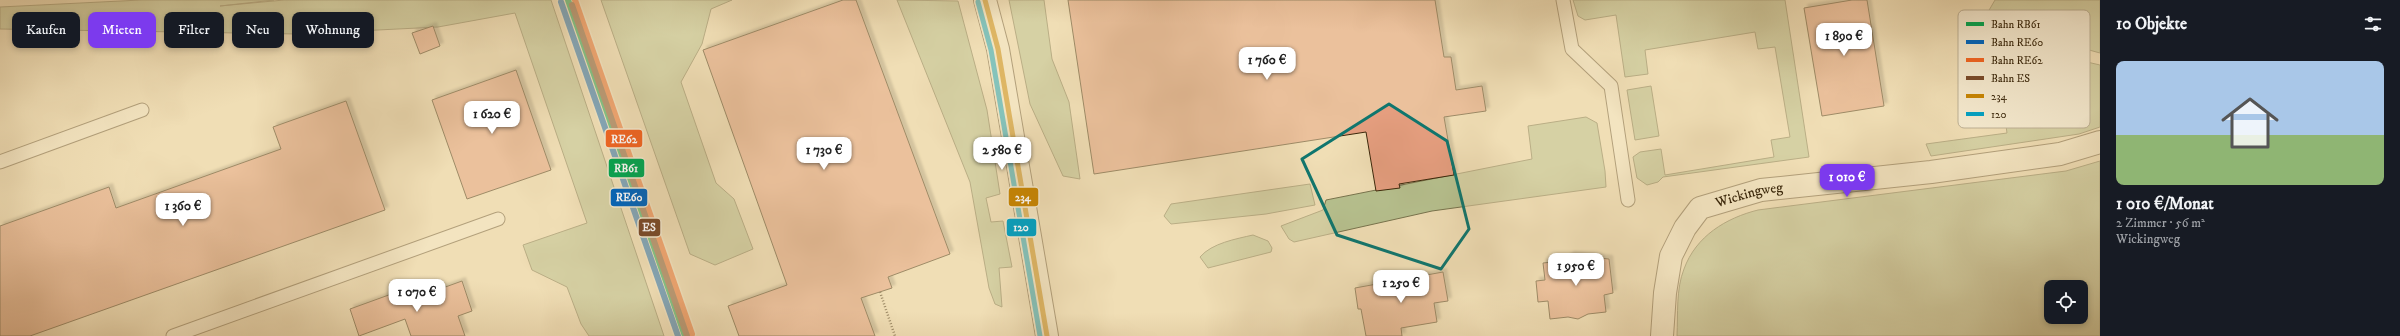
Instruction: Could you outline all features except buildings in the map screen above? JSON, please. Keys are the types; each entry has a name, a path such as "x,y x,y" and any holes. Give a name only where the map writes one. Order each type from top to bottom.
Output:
{"street":[{"path":"985,0 998,49 1047,336"},
{"name":"Wickingweg","path":"1662,336 1665,293 1671,256 1685,228 1700,208 1761,190 1931,172 2060,154 2100,142"}],"lane":[{"path":"1563,0 1572,49 1611,86 1628,200"},
{"path":"0,162 142,110"},
{"path":"173,336 498,219"}],"path":[{"path":"880,292 896,336"}],"highlighted area":[{"path":"1389,104 1447,141 1469,229 1441,269 1337,235 1302,159"}],"green space":[{"path":"141,0 274,0 220,6 284,0 551,0 664,336 589,336 581,324 567,287 532,270 523,245 587,223 515,13 438,27 374,30 374,12 292,12 292,34 284,34 284,12 232,12 232,33 224,33 224,12 164,12 164,32 156,32 156,12 88,12 88,30 80,30 80,12 12,12 12,29 0,29 0,7"},
{"path":"601,0 732,0 711,9 702,44 681,82 716,183 734,199 753,249 715,265 690,254"},
{"path":"897,0 958,1 987,110 1000,194 986,198 991,222 1003,221 1012,267 999,268 1002,307 995,304 989,288 970,182"},
{"path":"1009,0 1044,0 1052,59 1069,102 1080,179 1063,176 1030,104"},
{"path":"1573,0 1785,0 1809,157 1663,177 1658,182 1647,185 1637,178 1633,157 1640,152 1661,149 1665,175 1774,157 1771,140 1790,137 1775,47 1758,49 1755,32 1645,50 1648,74 1625,77 1616,15 1585,20 1578,16"},
{"path":"1995,0 2100,0 2100,53 2090,50 2090,10 1989,10"},
{"path":"2090,63 2100,65 2100,127 2079,134 1931,156 1926,144 2007,133 2006,128 2090,128"},
{"path":"1651,86 1659,136 1635,140 1627,90"},
{"path":"1586,117 1597,123 1605,171 1606,187 1432,211 1294,242 1289,239 1281,226 1323,210 1326,200 1532,159 1528,126"},
{"path":"2100,161 2100,336 1677,336 1678,302 1681,277 1689,257 1704,238 1724,223 1746,213 1758,210 2066,171"},
{"path":"1310,184 1315,205 1266,214 1171,224 1164,216 1171,204"},
{"path":"1253,235 1268,241 1272,248 1271,252 1208,268 1200,257 1211,248 1218,245"}],"rail line":[{"name":"RB61","path":"568,0 685,336"},
{"name":"RE62","path":"575,0 692,334"},
{"name":"RE60","path":"561,2 678,336"},
{"name":"ES","path":"572,5 687,336"}],"transit line":[{"name":"234","path":"985,0 998,49 1047,336"},
{"name":"120","path":"978,2 991,50 1040,336"}]}
